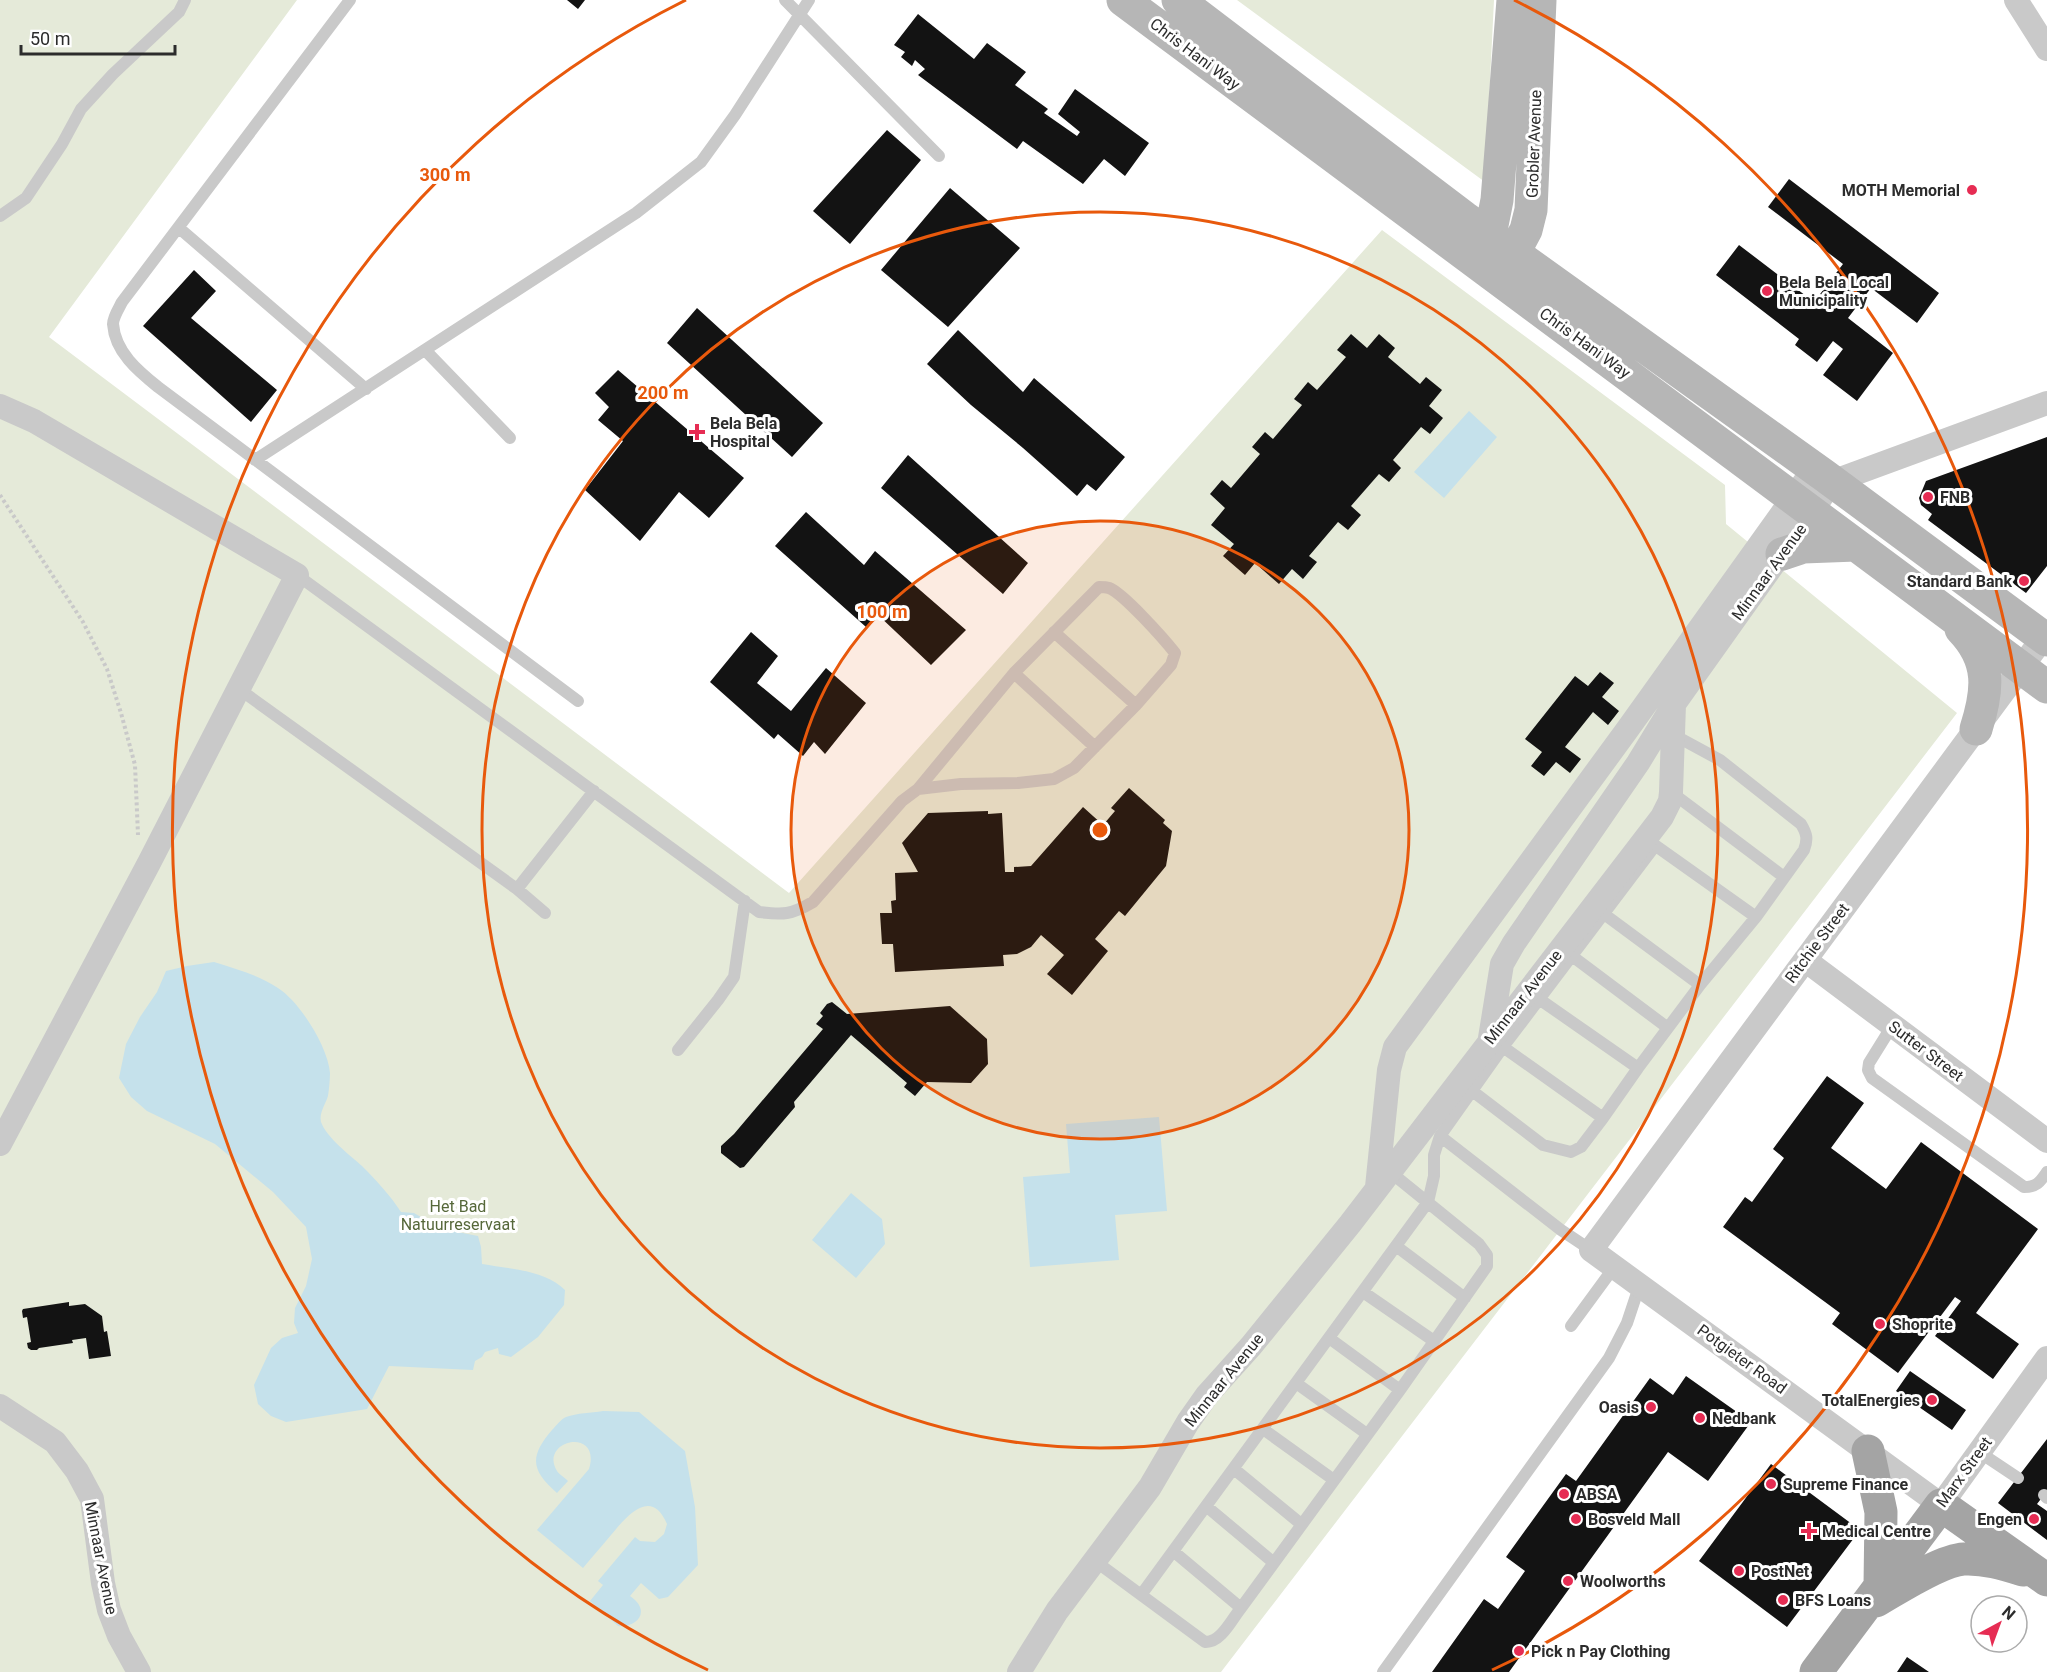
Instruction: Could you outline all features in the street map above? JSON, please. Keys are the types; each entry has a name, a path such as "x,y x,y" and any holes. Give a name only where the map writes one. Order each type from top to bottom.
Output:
{"main road":[{"name":"Chris Hani Way","path":"1123,0 1267,107 1823,475 2046,637"},
{"name":"Chris Hani Way","path":"1178,0 1286,81 1495,258 1803,505 2034,677"},
{"name":"Grobler Avenue","path":"1495,258 1497,200 1513,0"},
{"name":"Grobler Avenue","path":"1495,258 1526,230 1531,210 1540,0"},
{"path":"1267,107 1286,81"},
{"path":"1782,554 1803,547 1856,545"},
{"path":"1942,608 1970,637 1981,659 1986,681 1984,702 1976,729"},
{"path":"1868,1451 1881,1512 1871,1598"},
{"name":"Potgieter Road","path":"1941,1505 2043,1577"},
{"name":"Marx Street","path":"1816,1672 1941,1505"},
{"path":"1871,1598 1928,1571 1962,1559 1996,1561 2043,1577"}],"street":[{"path":"2016,0 2047,49"},
{"path":"1823,475 2047,403"},
{"path":"0,405 34,421 297,575 149,863 0,1144"},
{"name":"Minnaar Avenue","path":"1019,1672 1057,1611 1150,1487 1188,1422 1207,1395 1251,1346 1383,1179 1496,1044 1650,842 1670,801 1674,704 1782,554 1803,505 1823,475"},
{"path":"1383,1179 1389,1070 1395,1047 1803,505"},
{"name":"Ritchie Street","path":"1591,1250 1976,729 2034,677 2046,637"},
{"path":"1496,1044 1502,964 1514,943 1638,763 1674,704"},
{"name":"Sutter Street","path":"1805,960 2047,1141"},
{"name":"Potgieter Road","path":"1591,1250 1941,1505"},
{"name":"Marx Street","path":"1941,1505 2047,1358"},
{"name":"Minnaar Avenue","path":"0,1406 55,1442 77,1471 92,1499 103,1583 109,1610 119,1636 139,1672"}],"lane":[{"path":"0,216 26,198 62,144 81,109 113,74 179,12 185,0"},
{"path":"350,0 122,302 113,322 118,344 133,367 578,701"},
{"path":"785,0 939,156"},
{"path":"255,460 636,213 688,174 701,162 735,115 809,0"},
{"path":"179,228 366,388"},
{"path":"425,350 510,438"},
{"path":"297,575 759,912 783,915 798,911 813,902 902,801 918,789 1014,673 1099,587 1109,588 1119,595 1175,653 1171,665 1136,705 1074,768 1054,778 1018,783 961,784 918,789"},
{"path":"1054,632 1136,705"},
{"path":"1014,673 1095,747"},
{"path":"239,689 516,889 545,913"},
{"path":"1471,1090 1543,1145 1571,1152 1581,1147 1700,985 1756,917 1804,850 1807,841 1806,832 1801,824 1720,760 1672,734"},
{"path":"516,889 594,791"},
{"path":"1671,792 1784,877"},
{"path":"1141,1595 1428,1202 1434,1176 1434,1155 1440,1136 1471,1090 1496,1044 1539,999 1572,956 1604,914 1650,842 1756,917"},
{"path":"678,1050 734,976 745,901"},
{"path":"1604,914 1700,985"},
{"path":"1572,956 1668,1028"},
{"path":"1539,999 1638,1068"},
{"path":"1892,1026 1869,1063 1868,1070 1872,1077 2025,1187 2043,1187 2047,1172"},
{"path":"1496,1044 1603,1118"},
{"name":"Potgieter Road","path":"1440,1136 1561,1230 1591,1250"},
{"path":"1095,1561 1205,1642 1218,1639 1400,1390 1487,1266 1487,1255 1479,1244 1428,1202 1383,1179"},
{"path":"1396,1246 1465,1298"},
{"path":"1571,1326 1615,1266"},
{"path":"1383,1672 1609,1358 1627,1323 1640,1284"},
{"path":"1363,1292 1434,1341"},
{"path":"1329,1338 1400,1390"},
{"path":"1296,1383 1367,1434"},
{"path":"1263,1429 1334,1480"},
{"path":"1979,1452 2018,1478"},
{"path":"1234,1468 1301,1524"},
{"path":"1206,1506 1274,1563"},
{"path":"1173,1551 1241,1608"}],"path":[{"path":"0,495 83,622 107,669 135,765 139,853 149,863"}],"green space":[{"name":"Het Bad Natuurreservaat","path":"0,0 297,0 49,337 789,893 1382,230 1725,485 1726,524 1957,713 1221,1672 0,1672"},
{"path":"1237,0 1494,0 1485,182"}],"water":[{"path":"1469,411 1497,437 1444,498 1414,472"},
{"path":"214,962 271,983 304,1014 324,1051 330,1073 328,1096 321,1115 321,1122 333,1140 378,1182 401,1212 414,1213 442,1229 478,1236 482,1264 537,1274 557,1283 565,1290 564,1305 538,1337 511,1357 499,1354 498,1348 485,1352 475,1361 473,1370 389,1366 367,1409 286,1422 271,1416 258,1404 254,1385 271,1348 282,1338 298,1333 294,1323 295,1308 306,1286 312,1259 306,1227 273,1192 215,1144 147,1111 131,1097 119,1078 126,1044 140,1017 157,992 166,971"},
{"path":"1159,1117 1167,1211 1115,1215 1119,1260 1030,1267 1023,1177 1070,1173 1066,1124"},
{"path":"851,1193 882,1219 885,1244 856,1278 812,1240"},
{"path":"603,1411 639,1412 685,1451 695,1507 698,1565 668,1597 659,1599 641,1583 630,1596 639,1605 640,1616 635,1622 622,1626 618,1626 590,1601 603,1585 598,1581 635,1537 640,1541 655,1542 664,1534 667,1524 661,1513 654,1507 639,1508 617,1528 583,1568 537,1530 589,1469 591,1455 587,1447 580,1443 571,1442 562,1445 553,1460 557,1471 568,1481 557,1493 548,1485 538,1470 536,1463 539,1448 564,1418"}],"building":[{"path":"567,0 585,0 578,9"},
{"path":"918,14 974,59 987,43 1026,72 1015,85 1048,109 1044,113 1077,136 1080,132 1058,114 1075,89 1149,143 1125,176 1104,159 1083,184 1023,141 1017,149 918,75 925,69 915,60 912,66 901,57 905,52 894,45"},
{"path":"887,130 921,160 850,244 813,211"},
{"name":"Bela Bela Local Municipality","path":"1789,179 1939,293 1917,323 1871,288 1848,318 1893,353 1857,401 1823,375 1843,349 1833,341 1817,362 1795,345 1799,339 1716,275 1739,245 1814,302 1843,264 1768,207"},
{"path":"950,188 1020,248 948,327 881,270"},
{"path":"194,270 216,291 191,318 277,390 251,422 143,326"},
{"path":"697,308 823,423 792,457 667,343"},
{"path":"958,330 1023,392 1034,378 1125,457 1096,491 1087,484 1077,496 927,364"},
{"path":"1351,334 1367,348 1379,334 1395,348 1388,357 1420,384 1426,377 1442,390 1429,406 1443,418 1430,434 1421,427 1393,460 1401,468 1389,482 1379,474 1351,506 1361,515 1348,530 1338,522 1309,556 1317,562 1303,579 1292,569 1279,584 1255,563 1245,575 1223,556 1234,544 1211,525 1225,508 1210,494 1222,480 1231,488 1260,454 1252,447 1265,432 1273,439 1302,405 1294,399 1308,382 1317,390 1346,357 1337,350"},
{"path":"618,370 744,478 709,518 679,492 640,541 585,490 623,441 598,420 609,407 595,393"},
{"path":"2047,437 2047,566 2026,593 1928,520 1932,514 1921,505 1919,498 1926,481"},
{"path":"908,455 1028,563 1003,594 881,488"},
{"path":"806,512 864,565 875,551 966,630 931,665 877,614 866,627 775,546"},
{"path":"751,632 778,656 757,683 791,711 826,668 866,703 825,754 814,742 803,756 778,734 774,739 710,682"},
{"path":"1600,672 1614,683 1602,697 1619,711 1608,725 1593,712 1565,747 1581,759 1570,773 1556,762 1544,776 1531,766 1542,752 1525,739 1575,676 1588,686"},
{"path":"1129,788 1165,820 1163,823 1172,831 1166,866 1125,916 1119,911 1095,939 1108,951 1072,995 1047,974 1064,955 1041,935 1031,947 1017,954 1003,955 1004,966 895,972 893,944 882,944 880,913 892,913 891,901 896,900 895,873 918,872 902,843 928,813 988,811 988,814 1002,813 1005,872 1014,872 1014,867 1031,866 1083,807 1103,825 1115,811 1111,808"},
{"path":"832,1002 847,1014 950,1006 987,1039 988,1064 971,1083 927,1082 915,1096 904,1087 907,1083 851,1035 794,1102 795,1107 744,1167 740,1168 721,1153 721,1146 734,1134 823,1029 816,1024 823,1016 820,1013 827,1004"},
{"path":"1827,1076 1864,1103 1831,1148 1886,1189 1921,1142 2038,1229 1976,1313 2019,1344 1993,1379 1935,1336 1961,1301 1955,1297 1898,1373 1832,1324 1840,1313 1723,1227 1745,1197 1752,1202 1784,1158 1773,1149"},
{"path":"69,1302 69,1306 85,1304 102,1316 111,1356 89,1359 86,1338 37,1350 28,1348 27,1343 31,1342 27,1317 23,1318 23,1309"},
{"path":"1910,1371 1966,1410 1952,1430 1896,1391"},
{"name":"Bosveld Mall","path":"1686,1376 1751,1422 1708,1481 1668,1452 1509,1672 1432,1672 1484,1599 1498,1609 1525,1571 1506,1557 1566,1474 1576,1481 1650,1378 1673,1395"},
{"path":"2047,1439 2047,1491 2037,1504 2047,1511 2047,1540 1998,1503"},
{"path":"1771,1464 1860,1530 1787,1627 1699,1561"},
{"path":"1907,1657 1929,1672 1897,1672"}],"place":[{"name":"MOTH Memorial","path":"1972,190"},
{"name":"Bela Bela Local Municipality","path":"1767,291"},
{"name":"Bela Bela Hospital","path":"697,432"},
{"name":"FNB","path":"1928,497"},
{"name":"Standard Bank","path":"2024,581"},
{"name":"Shoprite","path":"1880,1324"},
{"name":"TotalEnergies","path":"1932,1400"},
{"name":"Oasis","path":"1651,1407"},
{"name":"Nedbank","path":"1700,1418"},
{"name":"Supreme Finance","path":"1771,1484"},
{"name":"ABSA","path":"1564,1494"},
{"name":"Bosveld Mall","path":"1576,1519"},
{"name":"Engen","path":"2034,1519"},
{"name":"Medical Centre","path":"1809,1531"},
{"name":"PostNet","path":"1739,1571"},
{"name":"Woolworths","path":"1568,1581"},
{"name":"BFS Loans","path":"1783,1600"},
{"name":"Pick n Pay Clothing","path":"1519,1651"}]}
